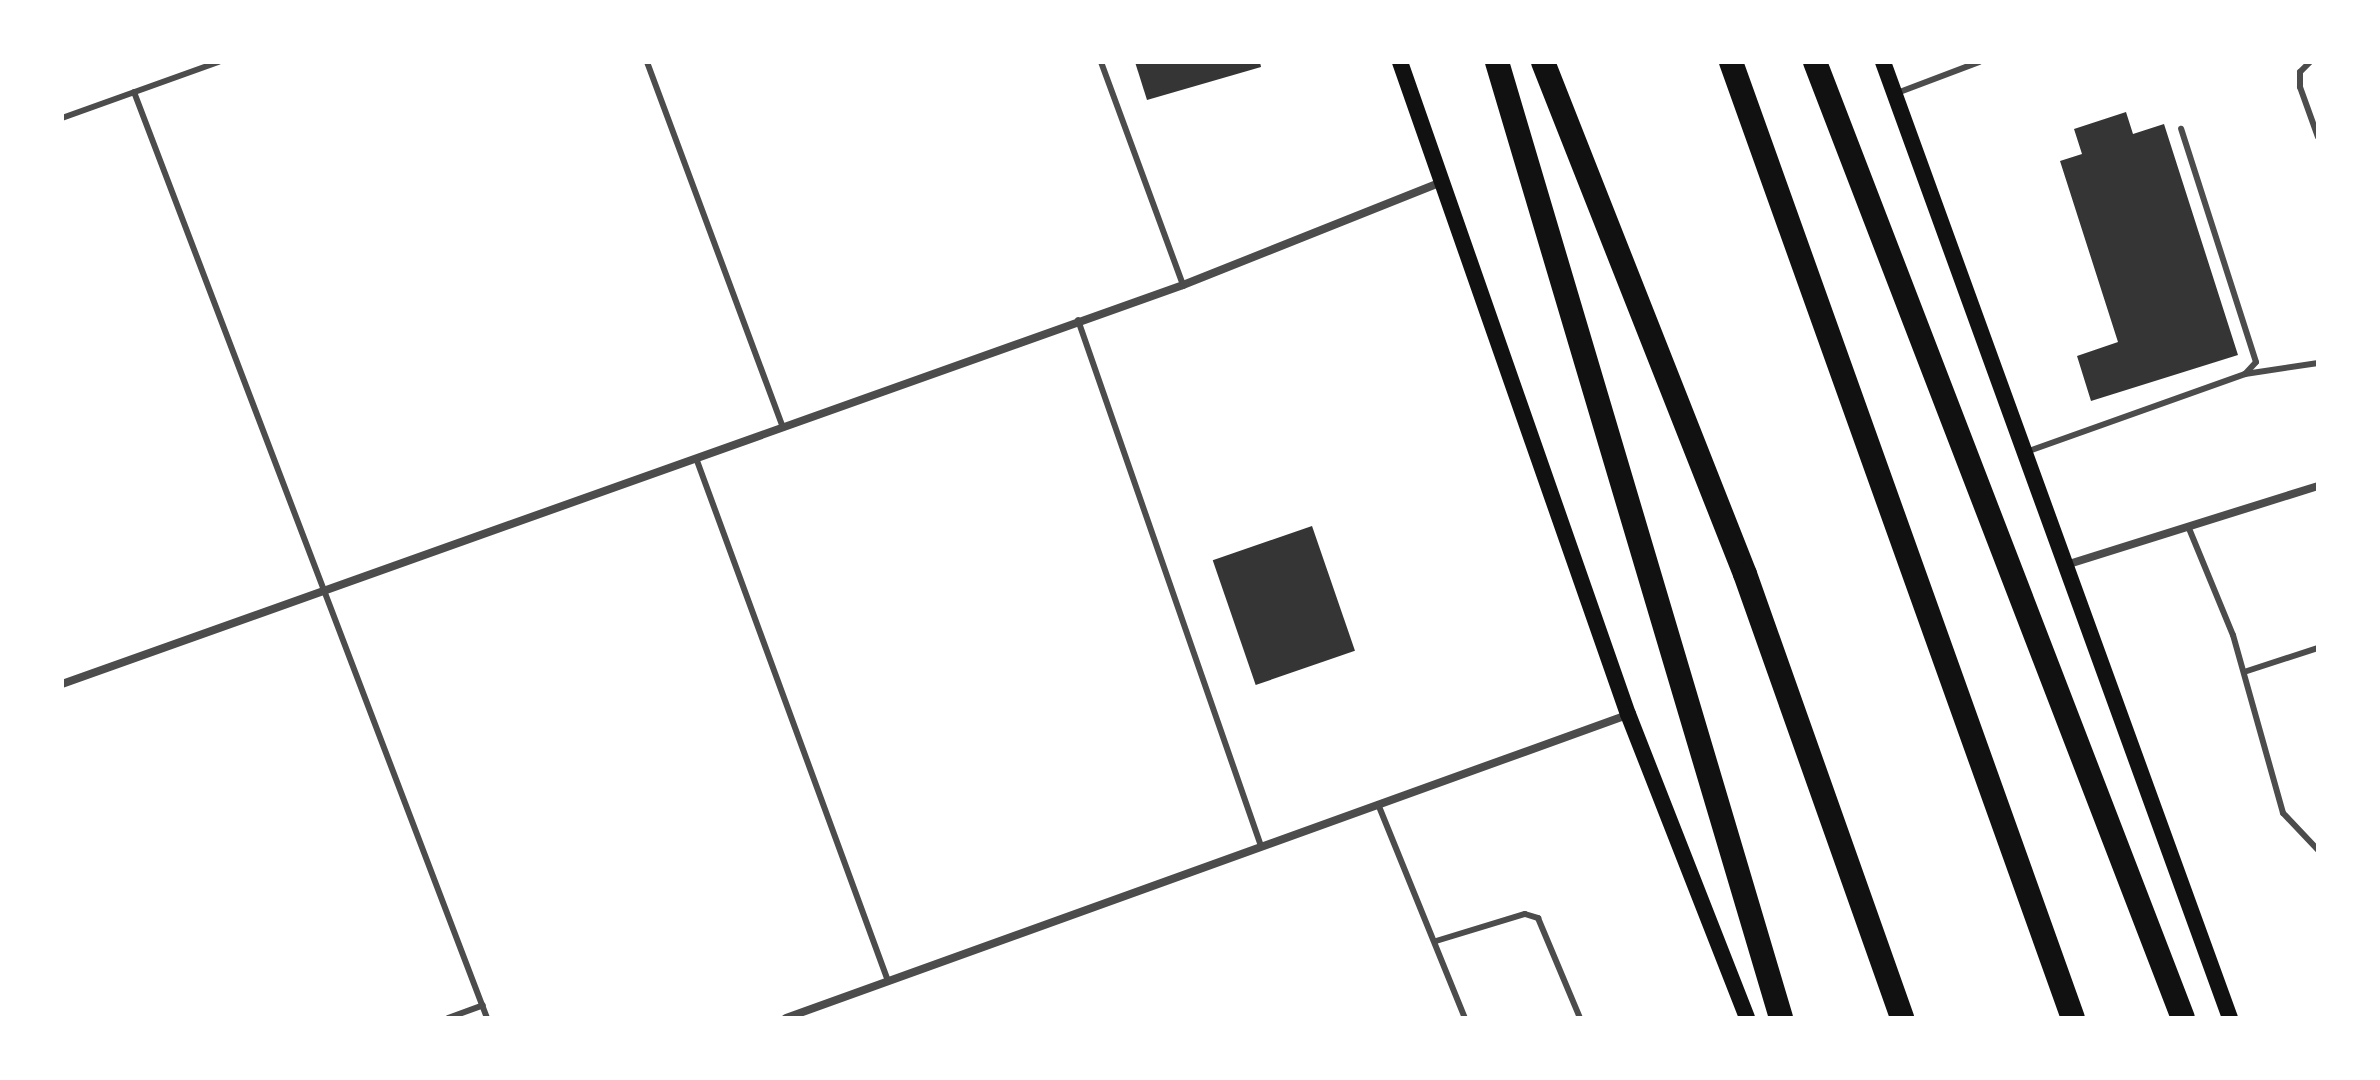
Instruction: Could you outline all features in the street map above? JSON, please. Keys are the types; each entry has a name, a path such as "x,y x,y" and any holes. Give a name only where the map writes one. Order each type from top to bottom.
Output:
{"highway":[{"path":"1497,62 1781,1018"},
{"path":"1543,62 1745,574 1902,1018"},
{"path":"1731,62 2073,1018"},
{"path":"1815,62 2183,1018"}],"main road":[{"path":"1400,62 1628,714 1747,1018"},
{"path":"1883,62 2029,451 2230,1018"}],"street":[{"path":"62,684 1183,285 1443,182"},
{"path":"2069,564 2318,486"},
{"path":"786,1018 1628,714"}],"lane":[{"path":"62,118 218,62"},
{"path":"647,62 783,427"},
{"path":"1101,62 1183,285"},
{"path":"1894,94 1979,62"},
{"path":"2310,62 2300,72 2300,87 2318,137"},
{"path":"134,92 487,1018"},
{"path":"2181,129 2255,347 2256,362 2245,374"},
{"path":"1078,320 1261,846"},
{"path":"2029,451 2245,374 2318,363"},
{"path":"696,458 888,981"},
{"path":"2188,526 2244,672 2283,813 2318,850"},
{"path":"2244,672 2318,648"},
{"path":"1378,804 1465,1018"},
{"path":"1436,941 1525,914 1538,918 1580,1018"},
{"path":"448,1018 483,1005"}],"building":[{"path":"1135,62 1260,62 1261,67 1147,100"},
{"path":"2126,112 2133,134 2164,124 2238,355 2091,401 2077,356 2118,342 2060,161 2082,154 2074,129"},
{"path":"1312,526 1355,651 1256,685 1213,560"}]}
